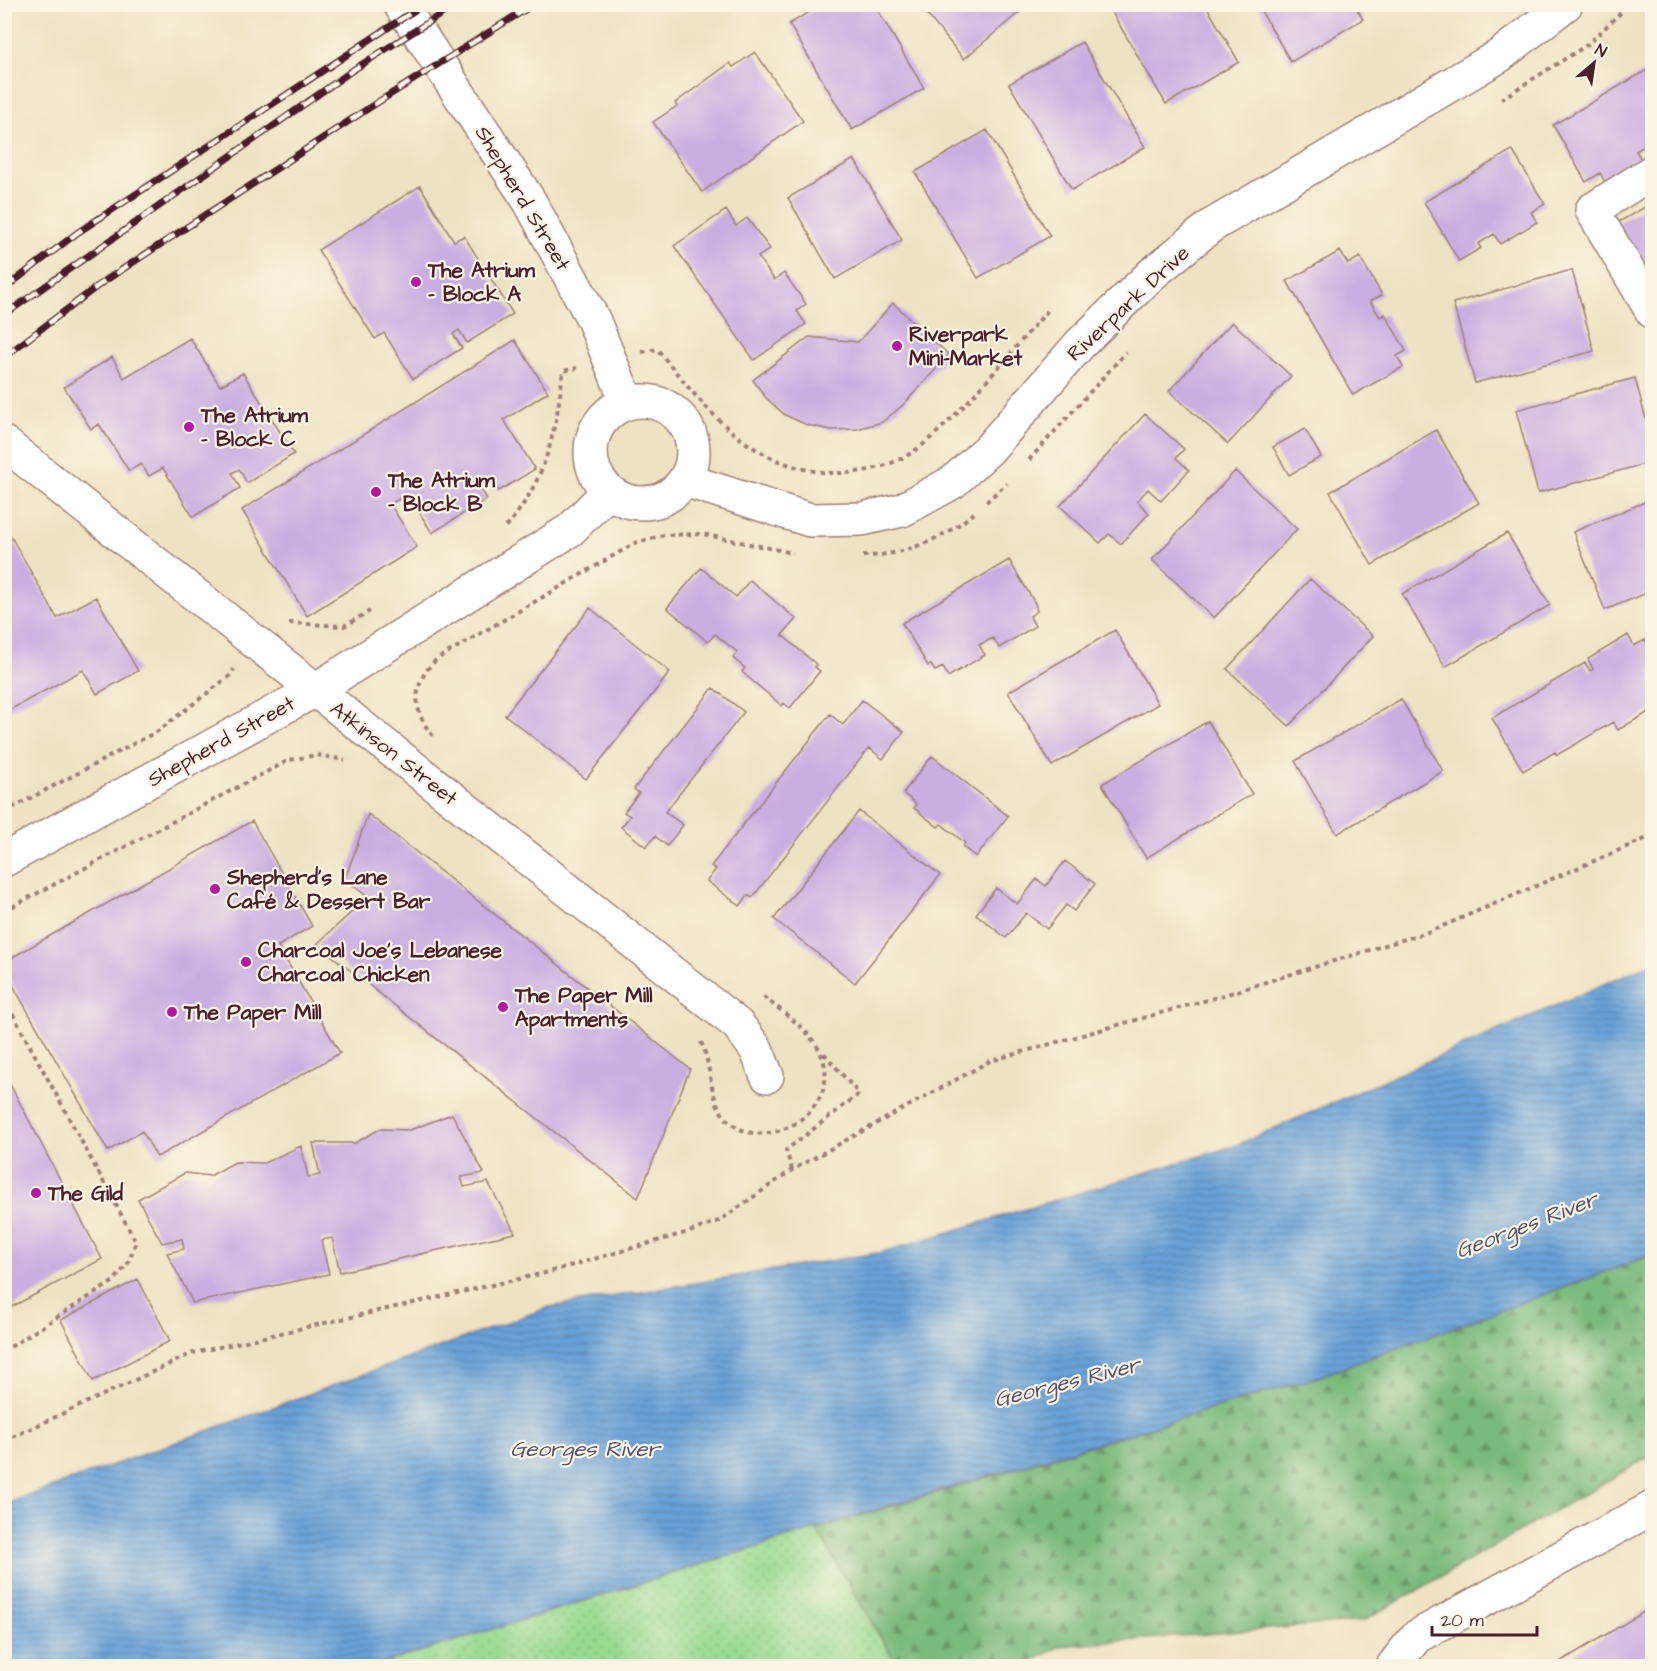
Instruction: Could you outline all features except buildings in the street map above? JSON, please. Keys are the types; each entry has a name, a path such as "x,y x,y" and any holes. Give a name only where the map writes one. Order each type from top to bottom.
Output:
{"street":[{"name":"Shepherd Street","path":"400,4 530,202 593,319 627,402"},
{"name":"Riverpark Drive","path":"686,480 810,520 862,519 902,510 953,482 989,449 1080,344 1152,274 1211,226 1499,56 1566,4"},
{"path":"1653,172 1593,210 1653,311"},
{"path":"642,400 657,403 672,410 683,421 690,435 693,450 692,466 686,480 673,492 649,502 624,500 609,491 598,479 592,465 590,449 601,420 613,409 627,402 642,400"},
{"name":"Atkinson Street","path":"4,443 738,1026 756,1049 766,1076"},
{"name":"Shepherd Street","path":"4,860 315,690 570,530 609,491"},
{"path":"1393,1666 1416,1637 1653,1508"}],"path":[{"path":"1500,99 1587,45 1630,4"},
{"path":"657,348 694,395 748,444 793,466 823,473 858,473 896,461 925,442 1050,308"},
{"path":"1024,466 1131,346"},
{"path":"504,530 525,505 543,470 557,425 563,370"},
{"path":"859,556 900,553 927,543 964,521 1008,482"},
{"path":"434,738 425,726 416,702 421,677 432,664 635,543 664,535 702,534 780,552 802,554"},
{"path":"284,622 344,626 373,610"},
{"path":"4,812 158,731 231,675"},
{"path":"4,911 289,760 303,756 330,756 351,763"},
{"path":"4,1441 193,1353 545,1273 692,1231 719,1221 792,1170 990,1061 1214,998 1431,931 1653,836"},
{"path":"752,989 809,1036 859,1094 786,1150 792,1170"},
{"path":"4,998 136,1242 128,1263 114,1281 4,1351"},
{"path":"696,1035 702,1044 712,1092 725,1117 743,1129 768,1132 802,1121 823,1093 826,1082 823,1058 809,1036"}],"green space":[{"path":"1652,1255 1652,1455 1364,1621 1060,1646 1024,1666 898,1666 816,1529 1318,1377"},
{"path":"816,1529 898,1666 374,1666"}],"water":[{"name":"Georges River","path":"1652,963 1652,1255 1318,1377 892,1505 374,1666 5,1666 5,1504 550,1307 883,1252 1234,1146"}],"railway":[{"path":"4,289 77,233 424,4"},
{"path":"4,315 353,70 457,4"},
{"path":"4,357 103,282 375,104 534,4"}],"place":[{"name":"The Atrium - Block A","path":"416,282"},
{"name":"Riverpark Mini-Market","path":"897,346"},
{"name":"The Atrium - Block C","path":"189,427"},
{"name":"The Atrium - Block B","path":"376,492"},
{"name":"Shepherd’s Lane Café & Dessert Bar","path":"215,889"},
{"name":"Charcoal Joe’s Lebanese Charcoal Chicken","path":"246,962"},
{"name":"The Paper Mill Apartments","path":"503,1007"},
{"name":"The Paper Mill","path":"172,1012"},
{"name":"The Gild","path":"36,1193"}]}
